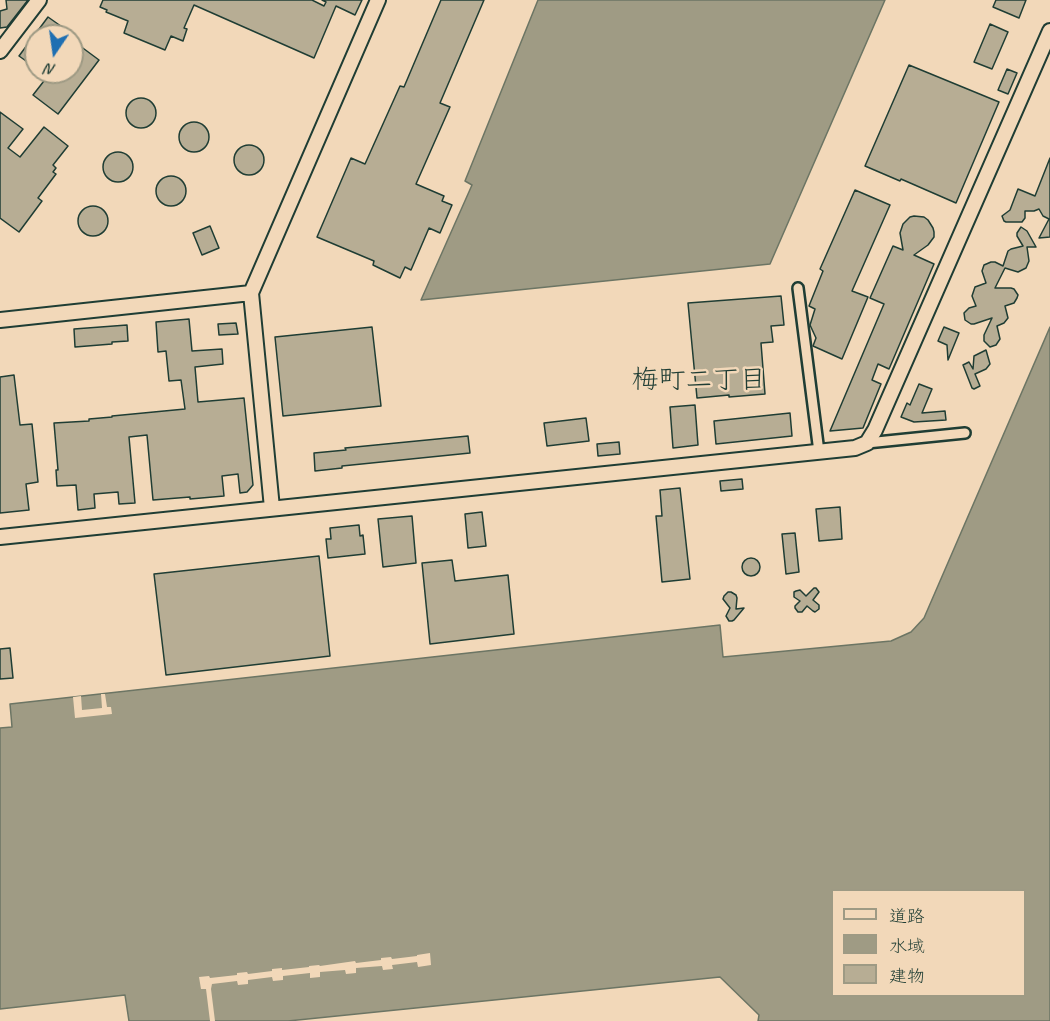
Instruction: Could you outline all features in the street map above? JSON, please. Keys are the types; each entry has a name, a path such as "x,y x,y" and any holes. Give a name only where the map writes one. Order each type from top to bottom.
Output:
{"street":[{"path":"0,51 39,0"},
{"path":"272,508 251,293 378,0"},
{"path":"867,443 880,420 1050,31"},
{"path":"798,288 819,452"},
{"path":"0,320 251,293"},
{"path":"0,537 819,452 855,448 867,443 965,433"}],"water":[{"path":"538,0 885,0 770,264 421,300 472,185 465,181"},
{"path":"1050,327 1050,1021 758,1021 759,1015 720,977 288,1021 129,1021 125,995 0,1009 0,728 12,727 10,704 720,625 723,657 891,641 911,632 924,618"}],"pier":[{"path":"101,694 105,694 107,707 111,707 112,714 75,718 73,697 81,696 82,710 102,708"},
{"path":"430,953 431,965 418,967 417,962 392,965 393,969 383,970 382,966 356,968 356,973 346,974 345,970 320,972 320,977 310,978 310,973 283,976 283,980 273,981 272,977 248,980 248,984 238,985 237,981 212,984 215,1021 210,1021 206,989 201,989 199,977 209,976 210,978 237,975 237,973 247,972 248,974 272,971 272,969 282,968 282,970 355,961 356,963"}],"building":[{"path":"6,0 28,0 7,27 0,28 0,11 7,9"},
{"path":"103,0 312,0 324,6 326,2 322,0 362,0 355,15 336,6 314,58 194,5 184,28 187,29 183,41 171,36 165,50 124,33 128,21 100,7"},
{"path":"441,0 484,0 440,103 450,107 416,184 444,196 442,201 452,205 440,233 429,228 411,270 405,267 400,278 373,265 374,261 317,237 351,158 365,164 400,86 404,87"},
{"path":"996,0 1026,0 1019,18 993,7"},
{"path":"48,17 58,24 43,24"},
{"path":"990,24 1008,32 992,69 974,62"},
{"path":"24,49 24,60 19,56"},
{"path":"84,49 99,60 84,80"},
{"path":"909,65 999,102 956,203 865,166"},
{"path":"1007,69 1017,73 1008,94 998,90"},
{"path":"42,84 81,84 58,114 33,95"},
{"path":"141,98 151,103 156,113 151,123 141,128 131,123 126,113 131,103"},
{"path":"0,112 23,129 8,148 20,157 44,127 68,146 53,165 56,168 53,172 56,174 38,198 42,201 19,232 0,218"},
{"path":"194,122 204,127 209,137 204,147 194,152 184,147 179,137 184,127"},
{"path":"249,145 259,150 264,160 259,170 249,175 239,170 234,160 239,150"},
{"path":"118,152 128,157 133,167 128,177 118,182 108,177 103,167 108,157"},
{"path":"1050,158 1050,237 1039,238 1049,219 1043,216 1039,209 1025,211 1025,218 1022,222 1006,222 1002,216 1010,210 1018,189 1035,196"},
{"path":"171,176 181,181 186,191 181,201 171,206 161,201 156,191 161,181"},
{"path":"855,190 890,205 852,291 868,297 842,359 813,346 816,338 810,325 815,309 809,306 823,271 820,269"},
{"path":"93,206 103,211 108,221 103,231 93,236 83,231 78,221 83,211"},
{"path":"914,216 928,220 933,228 934,237 928,245 914,255 934,264 889,369 878,364 872,380 881,384 863,428 830,431 884,304 870,298 893,246 903,250 900,233 903,224"},
{"path":"210,226 219,248 202,255 193,233"},
{"path":"1021,227 1027,231 1036,247 1027,247 1029,261 1026,268 1018,272 1005,268 995,288 1011,288 1018,295 1014,303 1005,306 1008,318 997,326 1000,339 996,345 990,347 984,341 984,335 992,318 971,324 965,320 964,313 976,306 972,296 975,287 986,283 982,271 984,265 995,262 1003,266 1008,251 1023,246 1017,236"},
{"path":"781,296 784,325 771,326 773,342 761,343 765,394 697,398 688,303"},
{"path":"189,319 192,351 222,349 223,364 195,367 198,402 244,398 253,485 247,492 240,493 238,474 222,476 224,496 153,500 147,435 129,437 135,503 119,504 118,492 94,494 95,508 78,510 76,485 57,486 54,423 185,409 181,380 169,381 166,351 158,352 156,322"},
{"path":"236,323 238,334 219,335 218,324"},
{"path":"127,325 128,341 75,347 74,329"},
{"path":"372,327 381,406 283,416 275,337"},
{"path":"944,327 959,333 948,360 947,345 938,341"},
{"path":"986,350 990,364 986,369 975,374 980,386 974,389 963,365 969,362 973,369 974,356"},
{"path":"14,375 20,425 32,424 38,482 26,484 29,510 0,513 0,377"},
{"path":"919,384 932,389 922,413 945,411 946,420 914,422 901,417 907,403 910,405"},
{"path":"695,405 698,445 673,448 670,407"},
{"path":"790,413 792,436 716,444 714,421"},
{"path":"586,418 589,441 547,446 544,423"},
{"path":"468,436 470,453 342,466 342,468 315,471 314,453"},
{"path":"619,442 620,454 598,456 597,444"},
{"path":"742,479 743,489 721,491 720,481"},
{"path":"680,488 690,579 662,582 656,516 662,516 660,490"},
{"path":"840,507 842,539 819,541 816,509"},
{"path":"482,512 486,546 468,548 465,514"},
{"path":"412,516 416,563 383,567 378,519"},
{"path":"359,525 360,536 363,535 365,554 328,558 326,539 331,539 330,528"},
{"path":"795,533 799,572 786,574 782,534"},
{"path":"319,556 330,656 166,675 154,574"},
{"path":"751,558 757,561 760,567 757,573 751,576 745,573 742,567 745,561"},
{"path":"452,560 455,581 508,575 514,634 430,644 422,563"},
{"path":"814,588 819,592 813,600 819,605 819,609 815,612 807,606 802,612 798,612 795,606 800,601 794,597 794,592 800,590 806,596"},
{"path":"728,592 736,595 736,609 744,608 732,621 729,621 726,616 730,608 723,599"},
{"path":"10,648 13,678 0,679 0,649"}],"district":[{"name":"梅町二丁目","path":"699,381"}]}
